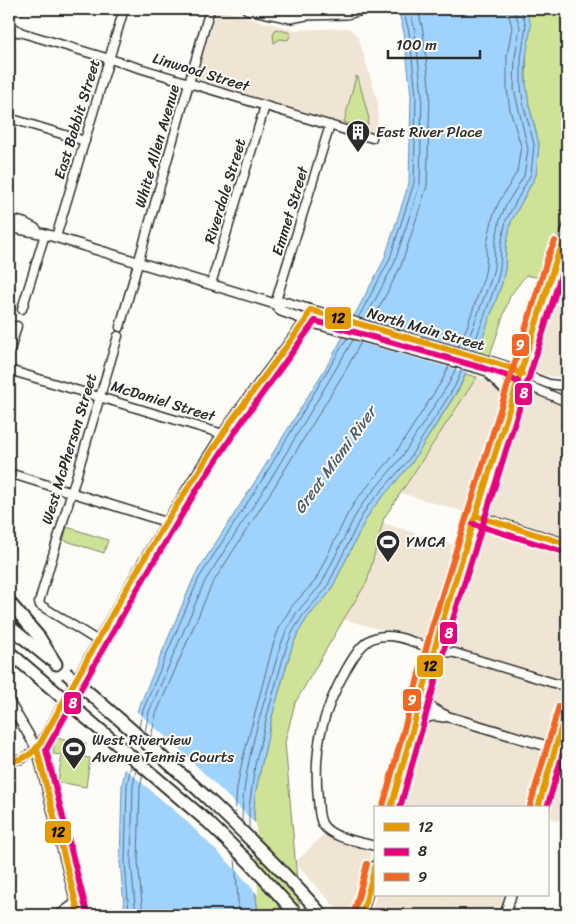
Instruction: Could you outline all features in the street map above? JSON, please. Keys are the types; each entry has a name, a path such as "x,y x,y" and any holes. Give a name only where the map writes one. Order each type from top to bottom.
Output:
{"highway":[{"path":"9,602 38,637 56,664"},
{"path":"9,626 56,664 221,810 277,866 322,915"},
{"path":"9,652 208,822 250,863 298,915"}],"main road":[{"path":"247,9 291,18 306,15 335,15 368,9"},
{"path":"290,9 306,15"},
{"name":"North Main Street","path":"9,218 24,223 45,234"},
{"name":"North Main Street","path":"9,227 56,237 275,304 281,310 320,325 482,370 520,378"},
{"path":"392,806 435,650 557,257 565,244 567,230"},
{"name":"North Main Street","path":"275,304 284,302 486,360 508,367 520,378"},
{"path":"37,749 166,522 223,434 306,320 310,310"},
{"path":"482,370 505,390 509,408"},
{"path":"476,516 567,544"},
{"path":"427,679 428,703 432,708 449,717 567,752"},
{"path":"9,702 37,749 79,915"},
{"path":"539,806 567,708"},
{"path":"399,806 420,725 426,718 431,716 449,717"},
{"path":"362,915 374,870"},
{"path":"505,915 511,896"}],"street":[{"name":"East Babbit Street","path":"56,237 124,9"},
{"name":"White Allen Avenue","path":"138,262 210,9"},
{"name":"Linwood Street","path":"9,22 11,26 23,33"},
{"name":"Linwood Street","path":"9,30 372,138"},
{"name":"Riverdale Street","path":"211,284 265,106"},
{"path":"9,118 85,141"},
{"name":"Emmet Street","path":"275,304 330,125"},
{"path":"22,309 45,234"},
{"path":"120,327 138,262"},
{"path":"9,354 16,326"},
{"name":"West McPherson Street","path":"98,641 40,605 39,599 118,336"},
{"name":"McDaniel Street","path":"9,370 223,434"},
{"name":"North Main Street","path":"520,378 567,386"},
{"name":"North Main Street","path":"520,378 567,402"},
{"path":"9,473 166,522"},
{"path":"374,846 336,835 324,826 320,816 316,778 316,755 320,731 331,698 358,651 372,639 385,636 393,637 435,650 455,653 567,687"},
{"path":"9,761 22,759 37,749"},
{"path":"59,915 76,904"}],"shaded area":[{"path":"217,9 294,30 349,28 358,37 378,102 377,138 196,78"},
{"path":"567,244 567,379 533,373 529,368"},
{"path":"479,376 498,386 503,399 468,513 400,493 477,377"},
{"path":"525,390 532,390 567,406 567,538 482,512 517,397"},
{"path":"383,523 460,547 430,644 343,619 367,582"},
{"path":"483,525 567,552 567,676 564,681 445,645 441,642 474,531 477,527"},
{"path":"455,657 554,686 559,690 561,693 560,697 552,727 546,740 435,707 430,698 439,668 447,659"},
{"path":"434,718 545,752 546,755 531,806 401,806 424,723"},
{"path":"565,756 567,757 567,823 548,817 548,806 545,806 557,763"},
{"path":"325,833 331,838 367,848 370,852 371,856 352,915 342,915 295,863"},
{"path":"376,896 504,896 498,915 371,915"}],"green space":[{"path":"524,9 567,9 567,210 559,234 554,240 543,274 540,278 526,275 510,296 489,358 475,354 502,283 511,222 536,175 539,144 526,88 527,12"},
{"path":"276,29 291,33 288,40 280,39 274,43 273,34"},
{"path":"356,76 358,77 369,119 366,129 344,122"},
{"path":"466,374 477,377 384,518 367,582 295,703 285,742 300,915 258,915 254,879 254,808 256,790 273,713 291,650 307,618 330,592 372,509 411,464 459,389"},
{"path":"67,527 108,540 104,553 63,540"},
{"name":"West Riverview Avenue Tennis Courts","path":"55,738 86,743 84,757 90,758 86,787 58,782 62,755 53,754"}],"water":[{"name":"Great Miami River","path":"398,9 524,9 527,12 531,26 525,76 529,105 539,144 536,175 511,222 502,283 484,334 459,388 411,464 372,509 330,592 307,618 291,650 273,713 256,790 254,808 254,879 258,915 125,915 120,862 122,785 138,709 195,575 331,359 384,260 409,183 411,95 404,33"}],"pier":[{"path":"351,315 479,351 469,373 339,337"},
{"path":"135,710 174,744 256,824 258,895 234,868 182,817 123,767"}],"transit line":[{"name":"9","path":"383,806 432,627 549,254 555,241"},
{"name":"12","path":"392,806 440,629 557,257 563,245"},
{"name":"8","path":"401,806 449,632 567,256"},
{"name":"12","path":"9,761 28,756 41,742 166,522 232,420 306,320 310,310 486,360 522,374"},
{"name":"8","path":"87,913 46,750 134,595 196,491 241,423 315,321 483,368 505,375 518,382"},
{"name":"12","path":"476,516 567,544"},
{"name":"8","path":"473,524 564,552"},
{"name":"9","path":"530,806 559,706"},
{"name":"12","path":"539,806 567,708"},
{"name":"8","path":"548,806 567,739"},
{"name":"12","path":"37,749 79,915"},
{"name":"9","path":"354,913 367,864"},
{"name":"12","path":"362,915 374,871"}],"place":[{"name":"East River Place","path":"358,153"},
{"name":"YMCA","path":"388,563"},
{"name":"West Riverview Avenue Tennis Courts","path":"74,770"}]}
